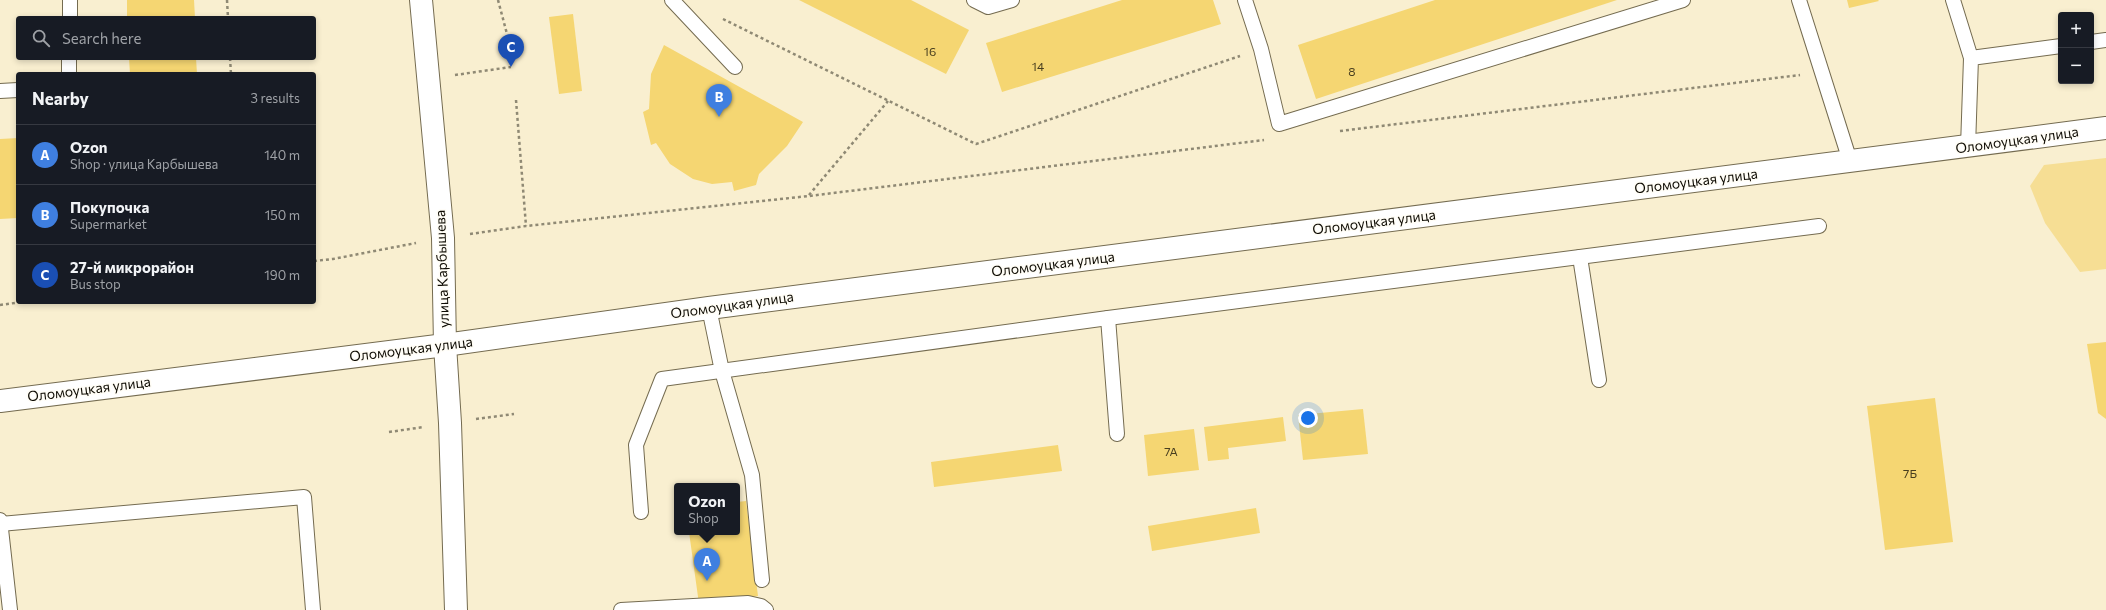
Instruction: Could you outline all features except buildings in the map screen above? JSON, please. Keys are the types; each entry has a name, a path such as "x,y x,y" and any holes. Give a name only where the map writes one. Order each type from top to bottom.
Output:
{"street":[{"name":"улица Карбышева","path":"421,0 430,79 443,238 445,346 450,423 456,610"},
{"name":"Оломоуцкая улица","path":"0,401 445,346 709,308 1968,147 2106,128"}],"lane":[{"path":"70,0 70,16"},
{"path":"672,0 735,67"},
{"path":"974,0 987,4 1012,0"},
{"path":"1245,0 1261,49 1279,124 1683,0"},
{"path":"1799,0 1850,161"},
{"path":"1953,0 1971,58 1968,147"},
{"path":"2094,42 2106,40"},
{"path":"1971,58 2058,46"},
{"path":"69,60 69,72"},
{"path":"0,90 16,90"},
{"path":"641,512 636,445 662,378 1108,318 1819,226"},
{"path":"1580,257 1599,380"},
{"path":"709,308 722,370 752,475 762,580"},
{"path":"1108,318 1117,434"},
{"path":"10,610 0,523 304,497 313,610"},
{"path":"621,610 748,603 761,606 766,610"}],"path":[{"path":"227,0 228,16"},
{"path":"498,0 507,34"},
{"path":"720,17 976,144 1261,49"},
{"path":"230,60 231,72"},
{"path":"430,79 512,67"},
{"path":"516,100 526,226"},
{"path":"316,261 333,259 443,238 526,226 809,196 888,101"},
{"path":"0,305 16,303"},
{"path":"493,417 514,414"}],"shaded area":[{"path":"2106,158 2106,269 2080,272 2045,223 2030,186 2044,165"}],"place":[{"name":"27-й микрорайон","path":"511,67"},
{"name":"Покупочка","path":"719,117"},
{"name":"Ozon","path":"707,581"}]}
